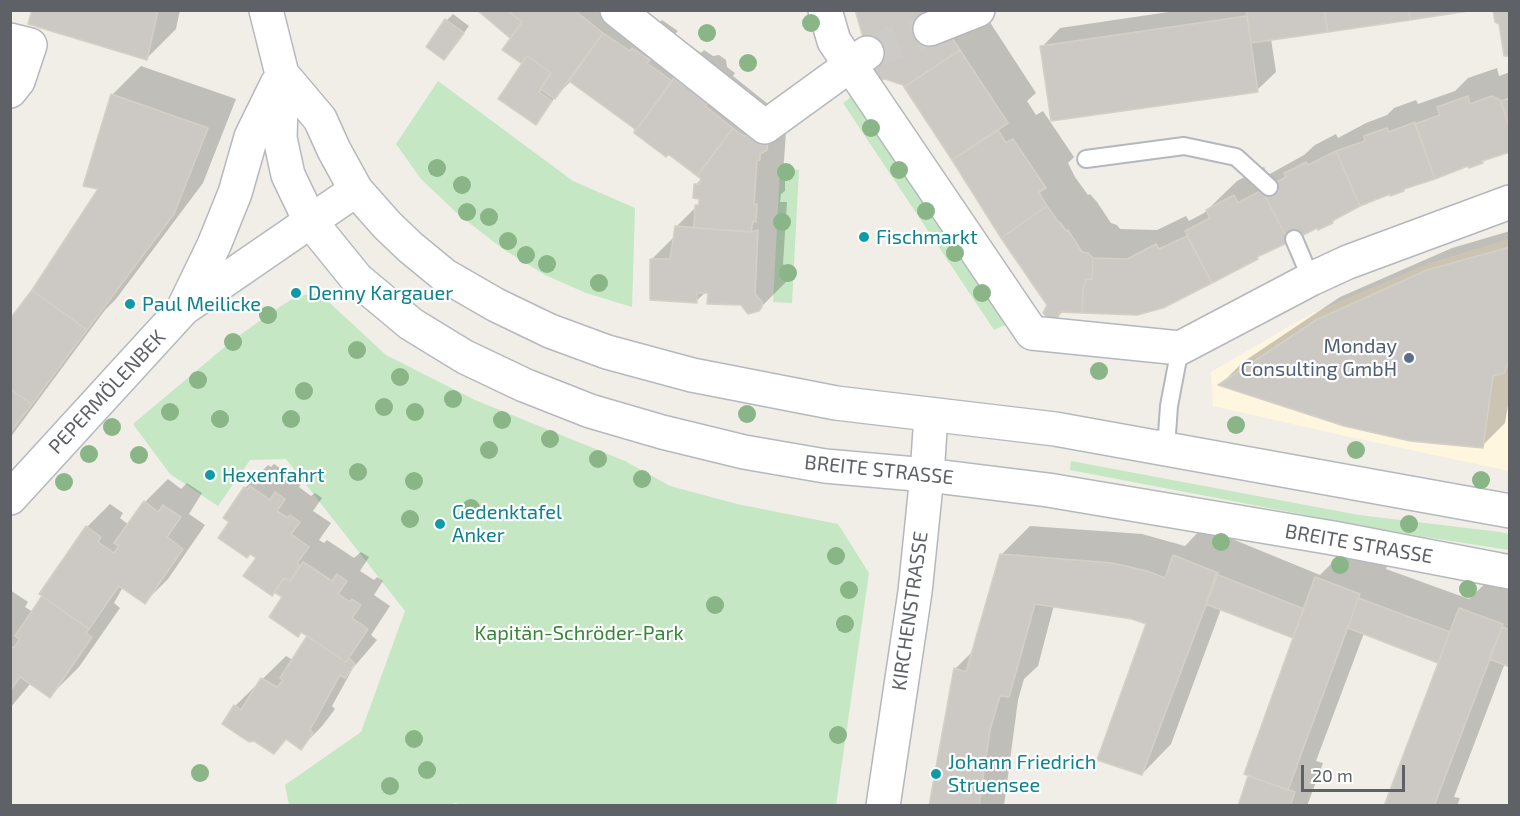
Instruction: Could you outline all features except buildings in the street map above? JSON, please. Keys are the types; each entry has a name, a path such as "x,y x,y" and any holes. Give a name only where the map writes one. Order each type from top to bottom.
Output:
{"main road":[{"path":"266,10 282,74 320,119 356,190 387,225 444,275 496,305 550,331 607,352 692,375 836,403 1055,429 1509,511"},
{"path":"617,10 765,127 860,59"},
{"path":"825,10 834,41 860,59 1032,333 1180,348 1348,262 1509,202"},
{"path":"930,28 978,10"},
{"path":"10,91 18,81 20,43"},
{"path":"183,309 214,245 235,193 251,137 282,74"},
{"name":"BREITE STRASSE","path":"282,74 280,138 288,175 310,221 357,279 411,324 465,357 524,385 590,411 744,452 825,466 1048,489 1333,538 1509,572"},
{"name":"PEPERMÖLENBEK","path":"10,498 183,309 356,190"},
{"name":"KIRCHENSTRASSE","path":"882,806 915,592 931,415"}],"lane":[{"path":"1086,159 1184,146 1236,157 1269,187"},
{"path":"1294,239 1311,279"},
{"path":"1166,448 1169,406 1180,348"}],"shaded area":[{"path":"1509,239 1509,471 1213,406 1211,372 1309,315 1427,264"}],"green space":[{"path":"438,81 573,181 635,208 632,307 586,293 545,275 503,249 459,215 421,179 396,144"},
{"path":"859,91 1012,322 994,330 843,103"},
{"path":"780,169 799,170 792,303 773,302"},
{"name":"Kapitän-Schröder-Park","path":"319,293 386,355 475,400 625,461 670,486 737,504 838,524 869,573 836,805 460,806 456,803 446,806 289,805 285,785 361,732 405,611 286,459 250,460 218,506 170,474 133,424 233,340 275,310 297,296"},
{"path":"1071,461 1359,515 1500,532 1509,534 1509,550 1400,533 1070,470"}],"tunnel":[{"path":"867,53 930,29"}],"place":[{"name":"Fischmarkt","path":"864,237"},
{"name":"Denny Kargauer","path":"296,293"},
{"name":"Paul Meilicke","path":"130,304"},
{"name":"Monday Consulting GmbH","path":"1409,358"},
{"name":"Hexenfahrt","path":"210,475"},
{"name":"Gedenktafel Anker","path":"440,524"},
{"name":"Johann Friedrich Struensee","path":"936,774"}]}
